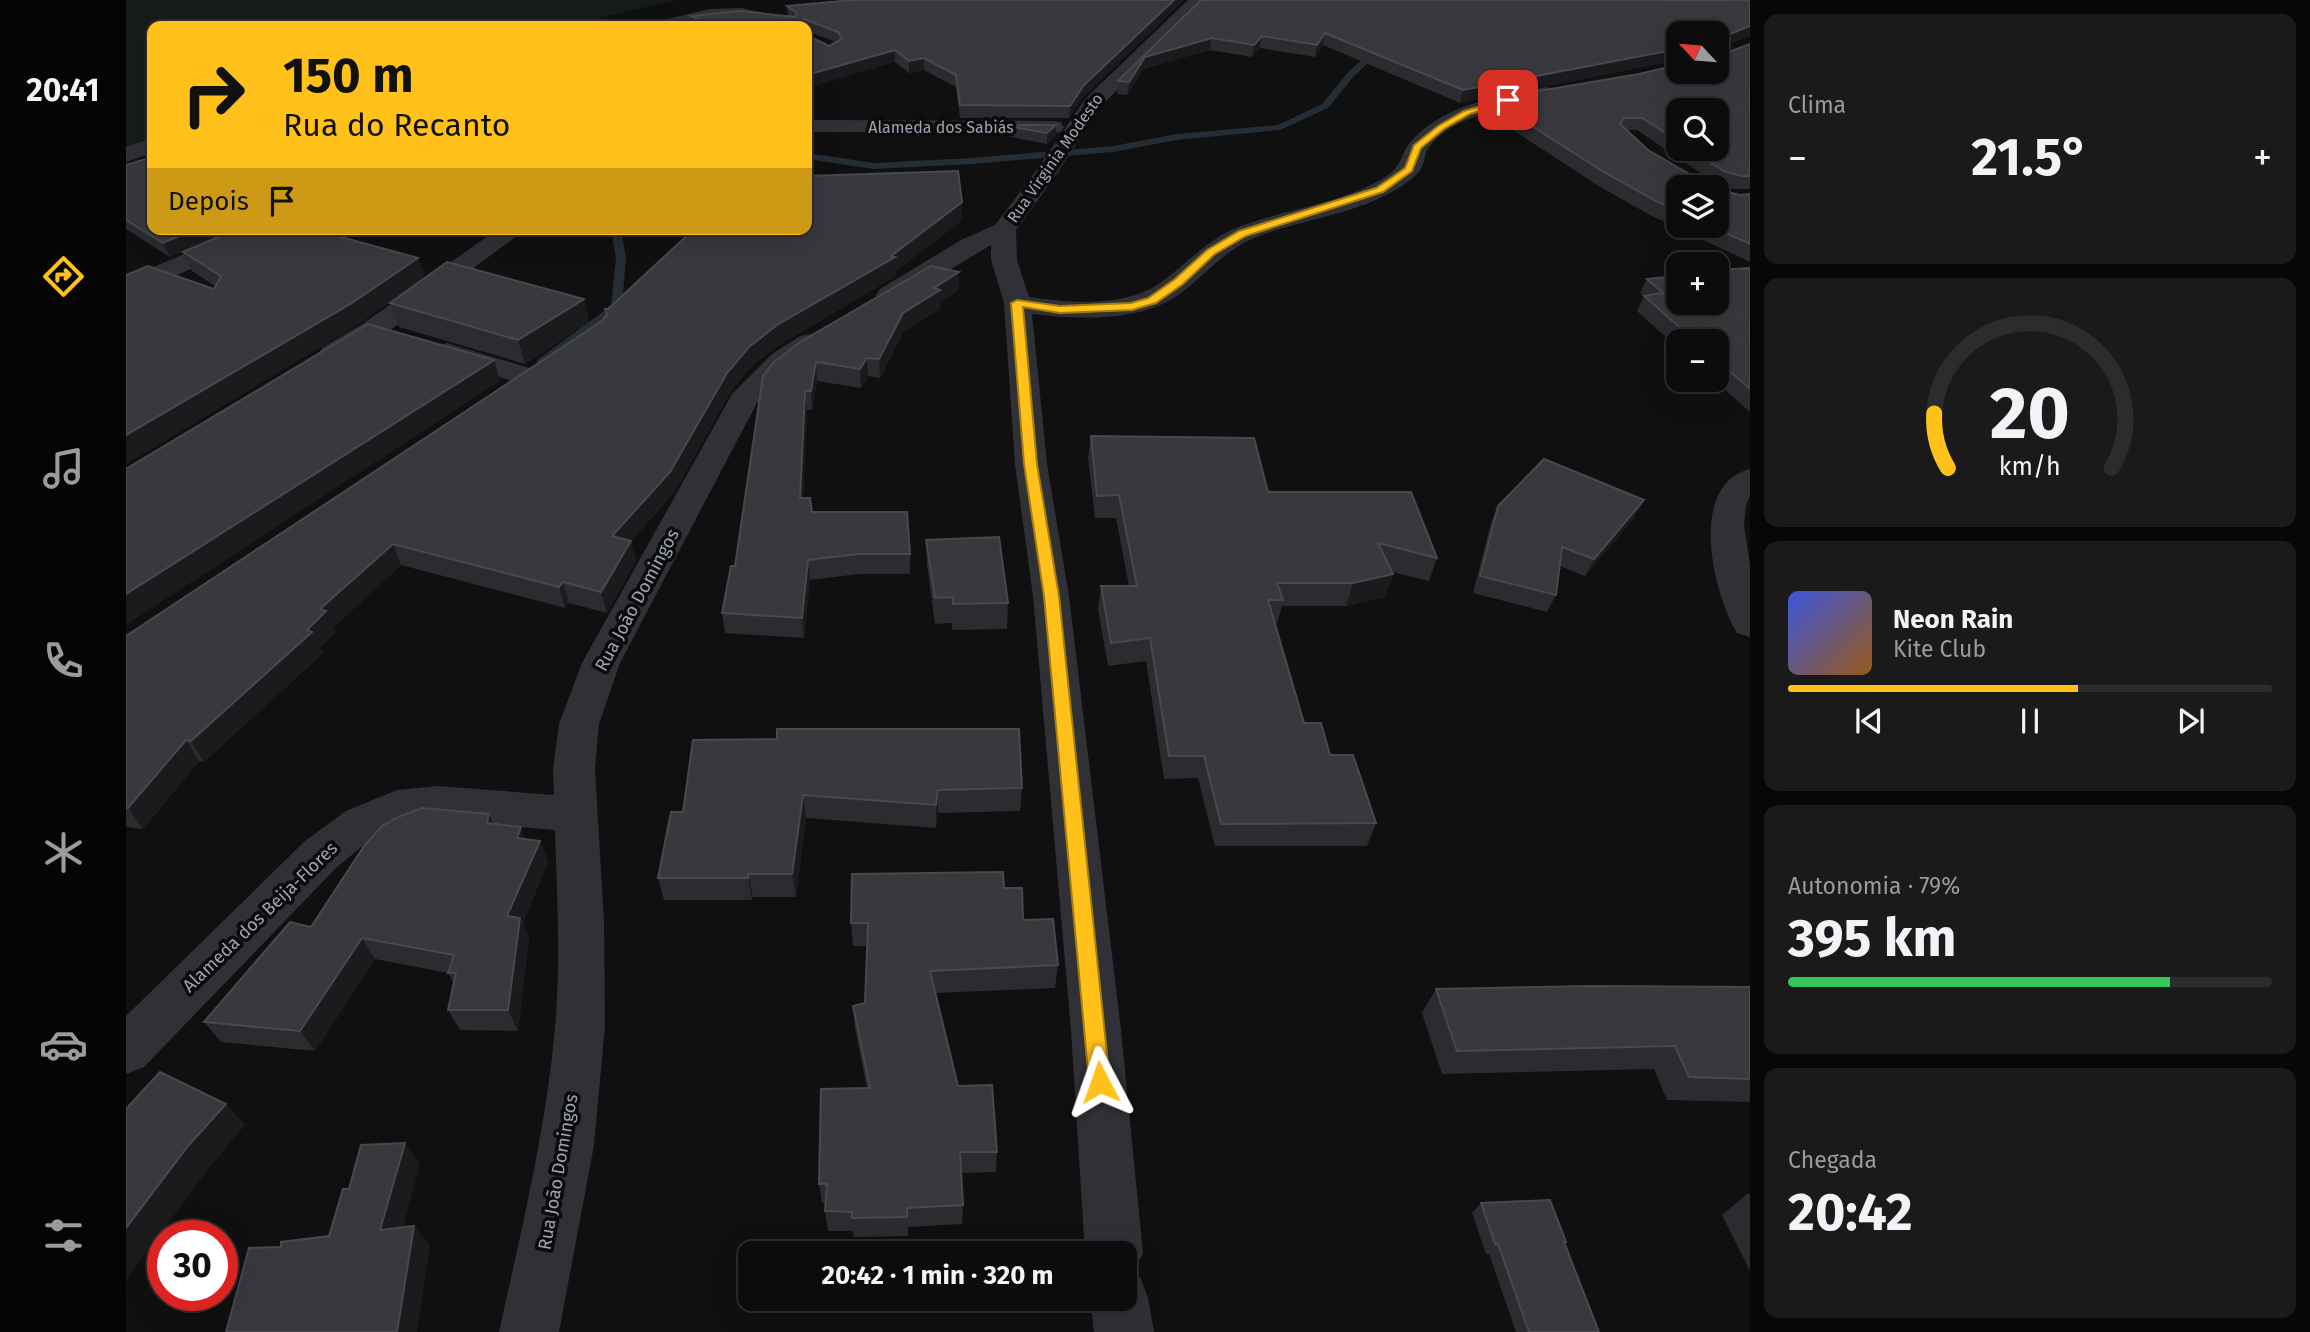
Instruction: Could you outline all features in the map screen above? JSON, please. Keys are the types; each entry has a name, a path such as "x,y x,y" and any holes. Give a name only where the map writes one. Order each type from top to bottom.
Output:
{"street":[{"name":"Rua Virginia Modesto","path":"1004,230 1102,91 1198,0"},
{"path":"680,21 731,13 765,17 775,21"},
{"path":"1017,303 1060,309 1141,305 1163,294 1211,252 1243,234 1348,202 1386,186 1409,169 1417,147 1423,141 1467,113 1508,100 1568,89"},
{"name":"Alameda dos Sabiás","path":"812,126 1076,127"},
{"path":"126,155 147,147"},
{"path":"1004,230 1004,260 1017,303 1031,464 1051,596 1096,1030 1113,1241"},
{"name":"Rua João Domingos","path":"529,1332 566,1145 580,1026 582,922 574,814 574,769 579,724 601,663 743,400 763,374 790,353 970,245 1004,230"},
{"path":"126,289 249,235"},
{"path":"308,369 370,331 506,235"},
{"path":"370,331 529,377"},
{"path":"493,401 556,359"},
{"path":"1750,479 1741,483 1727,504 1726,529 1750,624"},
{"name":"Alameda dos Beija-Flores","path":"126,1050 321,854 361,823 397,807 438,803 574,814"},
{"path":"1121,1311 1124,1332"}],"shaded area":[{"path":"126,0 675,0 586,21 147,21 147,143 126,152"}],"building":[{"path":"854,0 1174,0 1084,85 1070,106 960,105 956,75 924,58 909,61 895,50 812,74 812,38 829,46 842,39 838,32 804,19 702,21 691,16 740,11 795,17 797,13 787,6"},
{"path":"1201,0 1750,0 1750,26 1729,34 1729,21 1666,21 1666,51 1463,90 1325,33 1317,45 1262,36 1254,45 1212,38 1145,57 1129,82 1118,81"},
{"path":"1750,44 1750,176 1724,171 1708,161 1729,161 1729,98 1666,98 1666,133 1642,118 1624,118 1620,124 1648,150 1691,175 1666,175 1666,206 1602,171 1494,102 1533,92 1666,68 1666,84 1729,84 1729,52"},
{"path":"1001,125 1056,125 1047,133"},
{"path":"147,159 147,233 126,220 126,165"},
{"path":"958,171 962,202 891,256 895,257 777,325 749,347 727,373 670,472 612,536 631,541 601,592 563,582 559,587 393,544 320,609 326,611 307,630 312,632 191,741 186,740 126,808 126,636 602,321 607,314 605,309 688,235 812,235 812,176"},
{"path":"1729,192 1750,194 1750,244 1729,235"},
{"path":"150,235 182,235 163,243"},
{"path":"223,235 334,235 418,258 352,303 126,435 126,275 148,266 214,289 221,276 183,252"},
{"path":"447,262 584,299 518,340 390,303"},
{"path":"931,266 959,272 934,288 940,290 903,313 879,359 867,358 860,369 816,362 811,391 805,391 800,498 810,498 812,512 907,512 910,554 858,554 808,560 802,618 722,613 731,566 735,566 763,376 773,363 800,342"},
{"path":"1750,268 1750,389 1729,371 1729,329 1681,329 1644,296 1663,293 1647,279 1666,277 1666,315 1729,315 1729,269"},
{"path":"368,324 494,360 126,594 126,469"},
{"path":"1091,436 1254,438 1268,492 1411,492 1437,558 1378,543 1393,574 1353,583 1277,583 1283,600 1268,600 1304,723 1321,723 1330,755 1353,755 1376,823 1221,824 1204,756 1169,756 1150,638 1111,643 1101,586 1137,586 1119,495 1097,496"},
{"path":"1544,459 1644,500 1594,559 1562,547 1556,595 1480,576 1498,506"},
{"path":"999,537 1008,603 953,604 953,597 935,598 926,540"},
{"path":"777,729 1019,729 1022,788 938,790 936,805 803,795 792,874 748,874 748,878 658,878 671,812 683,812 693,740 777,739"},
{"path":"422,808 489,814 487,823 521,827 517,838 540,841 507,916 520,918 508,1010 448,1010 456,973 448,973 454,955 362,938 300,1031 204,1022 290,922 311,927 364,846 382,826"},
{"path":"1003,872 1004,888 1022,888 1023,920 1053,919 1058,965 930,971 958,1086 992,1085 997,1152 960,1152 963,1205 907,1208 907,1217 852,1218 852,1212 825,1211 827,1184 819,1184 821,1089 870,1088 853,1006 865,1003 868,923 851,923 852,874"},
{"path":"1750,987 1750,1079 1689,1077 1675,1046 1457,1051 1436,989"},
{"path":"160,1072 226,1104 188,1146 126,1228 126,1109"},
{"path":"405,1143 380,1230 414,1226 397,1332 226,1332 232,1311 238,1311 238,1288 249,1248 281,1247 281,1242 329,1236 343,1189 349,1189 361,1145"},
{"path":"1550,1200 1599,1332 1529,1332 1481,1203"}],"waterway":[{"path":"812,157 874,166 972,161 1113,149 1177,137 1280,127 1325,106 1351,74 1375,53 1383,52"},
{"path":"541,363 616,307 621,258 617,235"}],"route":[{"path":"1100,1082 1051,596 1031,464 1017,303 1060,309 1132,307 1152,301 1228,241 1380,190 1409,169 1417,147 1441,128 1467,113 1508,100"}]}
